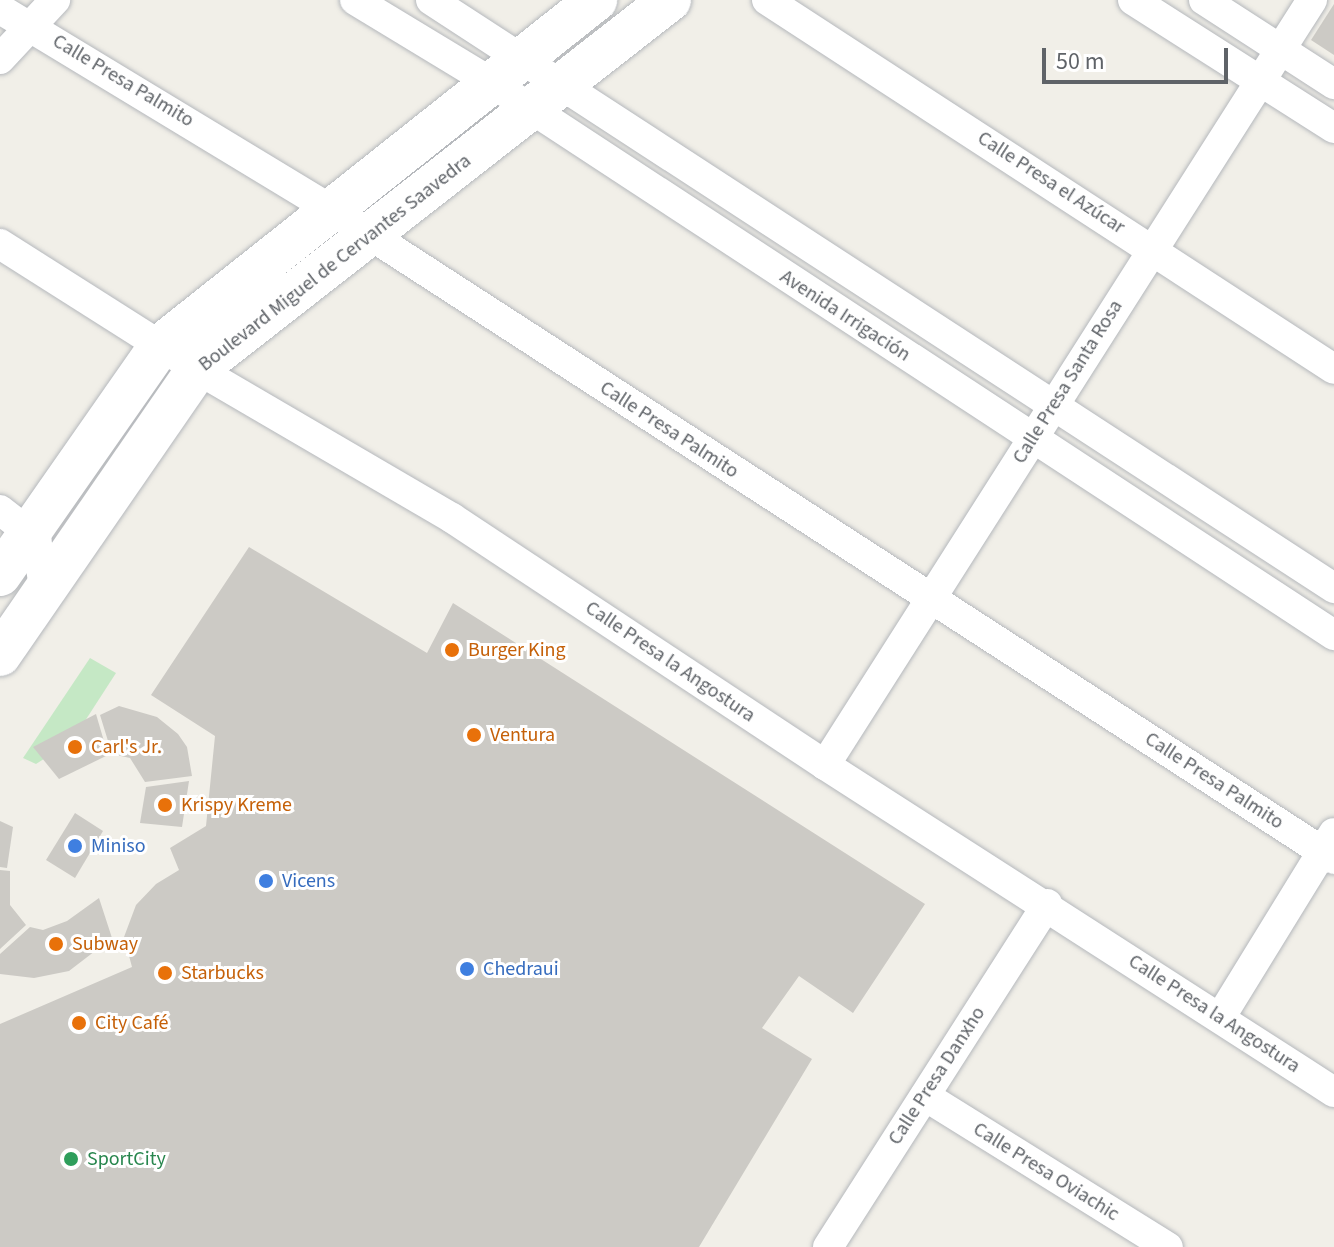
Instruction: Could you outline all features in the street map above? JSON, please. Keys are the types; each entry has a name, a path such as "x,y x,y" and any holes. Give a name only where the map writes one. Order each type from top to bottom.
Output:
{"main road":[{"path":"0,575 15,520 160,346 596,0"},
{"name":"Boulevard Miguel de Cervantes Saavedra","path":"0,655 197,369 670,0"}],"street":[{"path":"0,59 55,0"},
{"name":"Avenida Irrigación","path":"355,0 492,83 530,111 1334,635"},
{"name":"Avenida Irrigación","path":"431,0 564,83 1050,408 1334,588"},
{"name":"Calle Presa el Azúcar","path":"767,0 1153,248 1334,369"},
{"path":"1133,0 1334,128"},
{"path":"1204,0 1334,84"},
{"name":"Calle Presa Santa Rosa","path":"825,765 1312,0"},
{"name":"Calle Presa Palmito","path":"0,9 330,209 368,237 930,597 1330,848"},
{"name":"Calle Presa la Angostura","path":"0,244 197,369 452,518 825,765 1047,904 1334,1092"},
{"path":"15,520 40,551 44,587"},
{"path":"1220,1018 1330,848"},
{"name":"Calle Presa Danxho","path":"828,1247 1047,904"},
{"name":"Calle Presa Oviachic","path":"925,1096 1168,1247"}],"green space":[{"path":"90,658 116,673 72,741 36,764 23,758"}],"building":[{"path":"1334,4 1334,55 1311,40"},
{"path":"249,547 427,653 453,603 925,904 853,1013 799,976 762,1028 812,1059 699,1247 0,1247 0,1024 132,967 124,937 136,905 156,884 179,870 170,848 206,826 215,736 151,695"},
{"path":"119,706 157,717 178,734 187,747 192,776 145,782 130,758 112,754 100,715"},
{"path":"96,714 108,755 59,779 33,747"},
{"path":"189,781 182,827 140,823 146,787"},
{"name":"Miniso","path":"75,813 103,831 75,878 46,860"},
{"path":"0,821 13,827 7,868 0,867"},
{"path":"0,870 10,871 10,905 26,925 0,949"},
{"path":"99,898 112,938 69,971 34,978 0,974 0,954 30,927 43,930 67,921"}],"place":[{"name":"Burger King","path":"452,650"},
{"name":"Ventura","path":"474,735"},
{"name":"Carl's Jr.","path":"75,747"},
{"name":"Krispy Kreme","path":"165,805"},
{"name":"Miniso","path":"75,846"},
{"name":"Vicens","path":"266,881"},
{"name":"Subway","path":"56,944"},
{"name":"Chedraui","path":"467,969"},
{"name":"Starbucks","path":"165,973"},
{"name":"City Café","path":"79,1023"},
{"name":"SportCity","path":"71,1159"}]}
